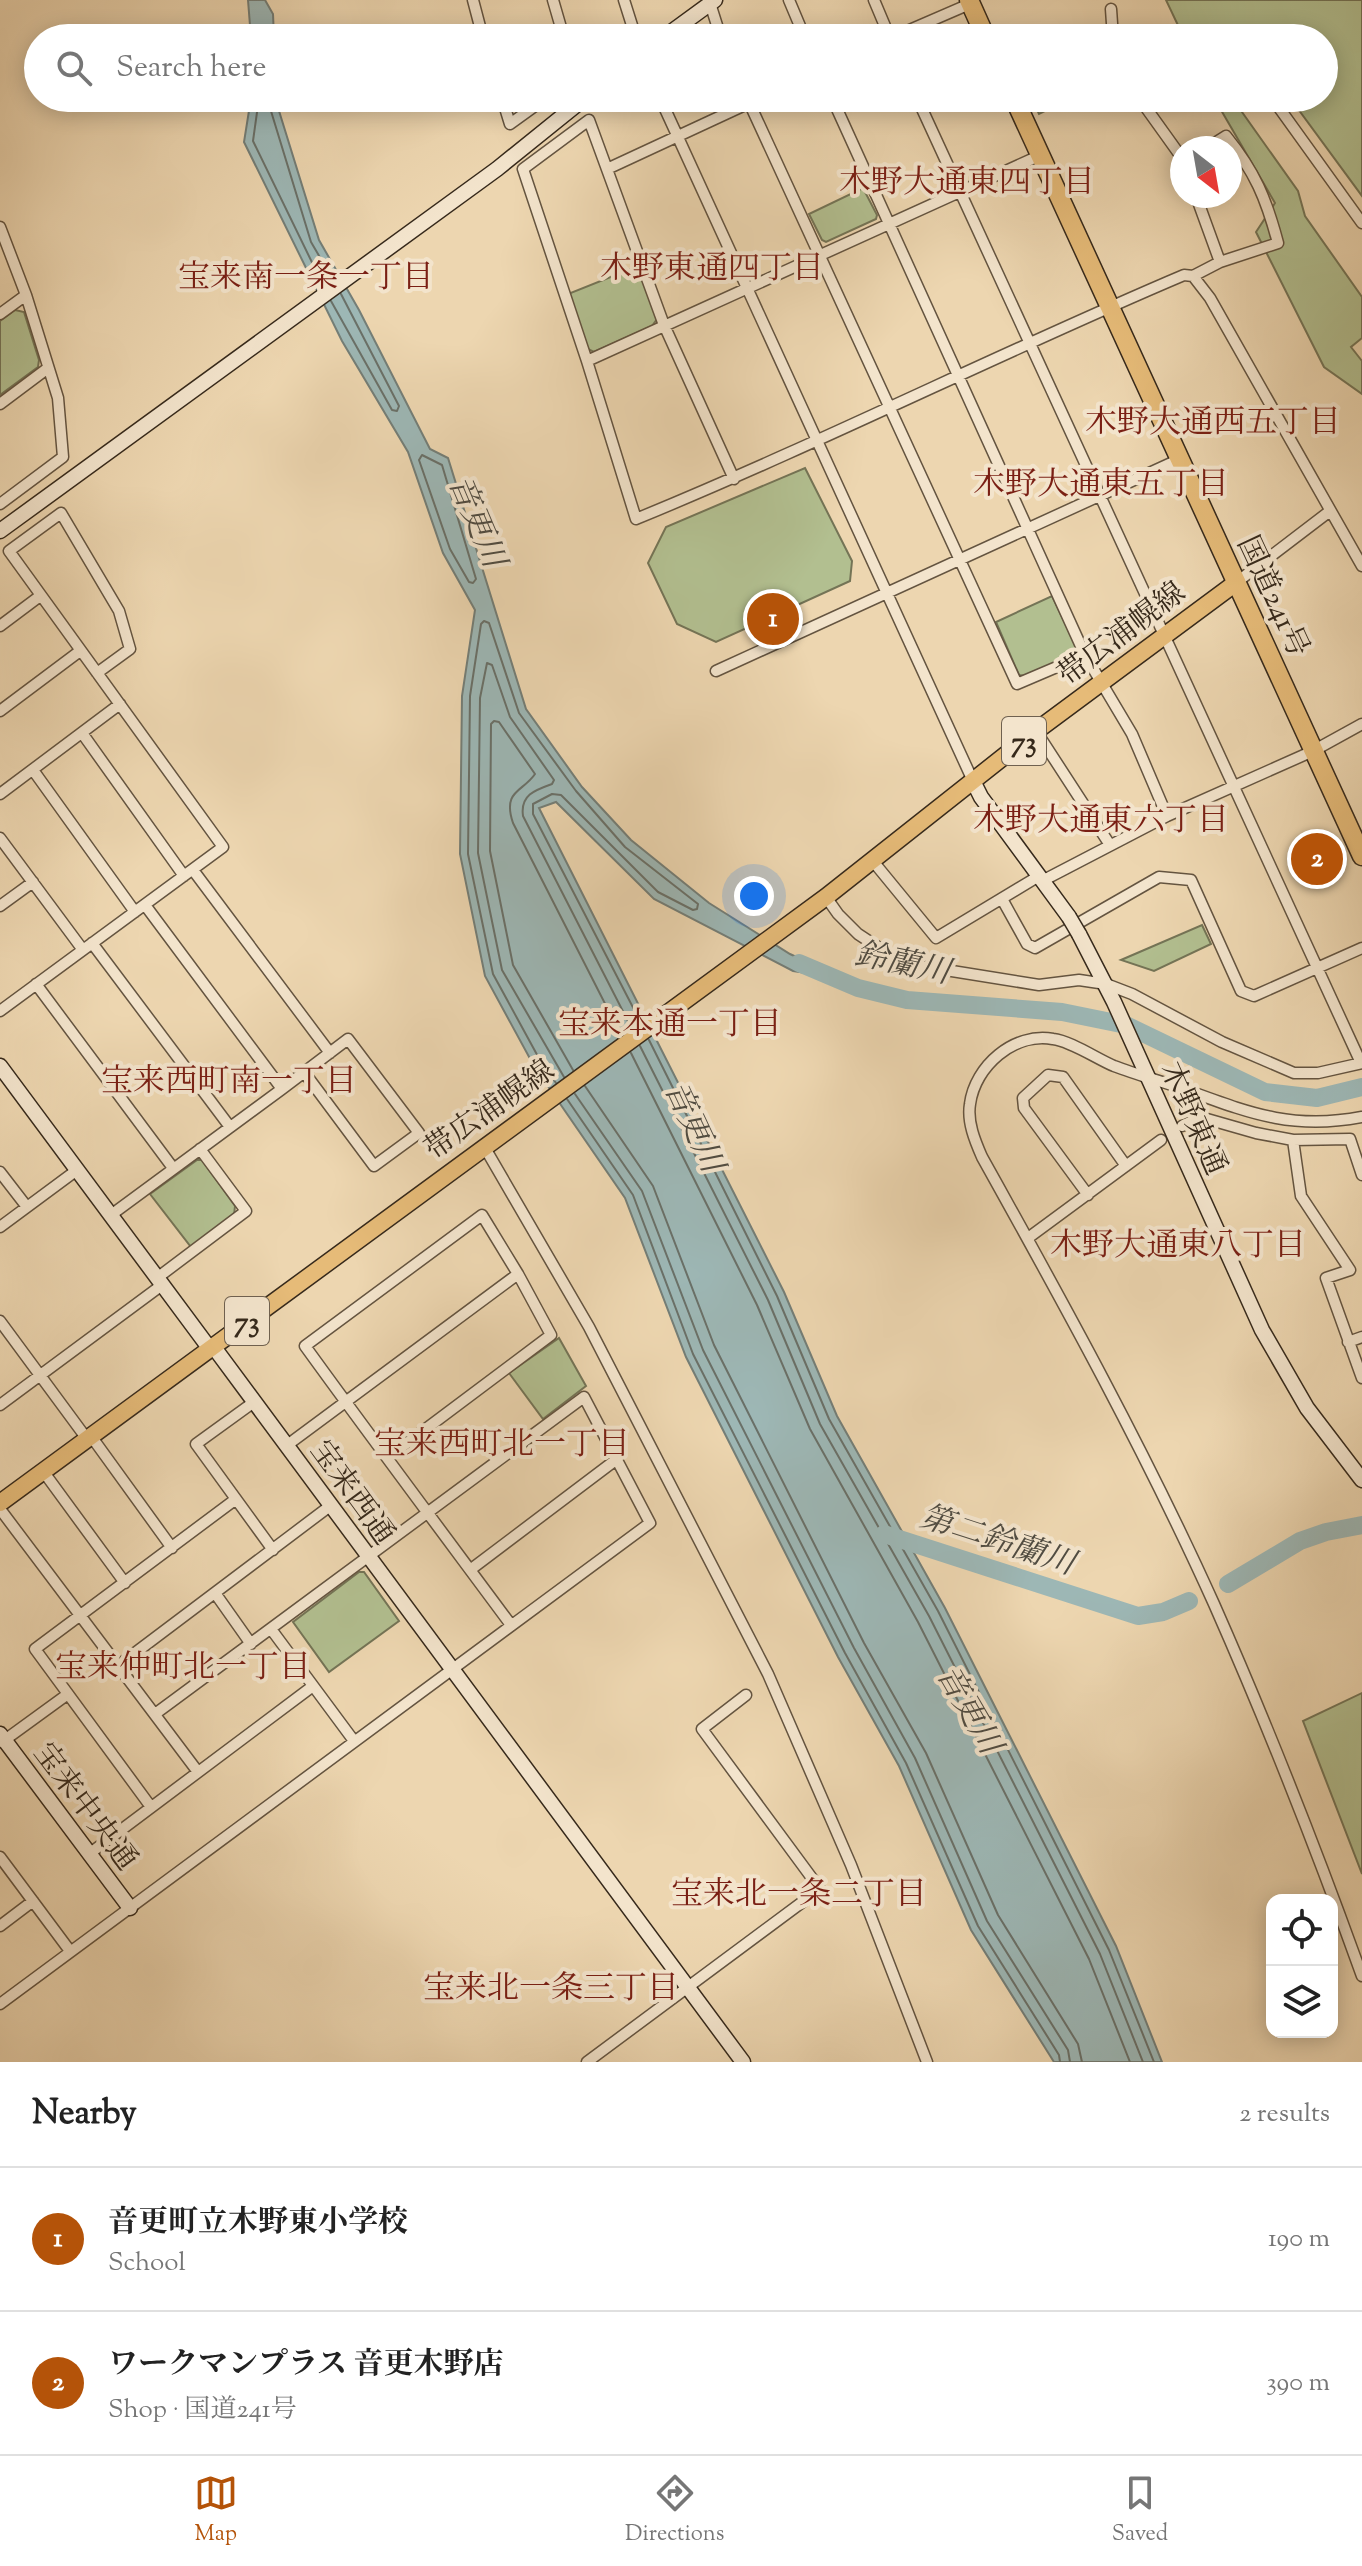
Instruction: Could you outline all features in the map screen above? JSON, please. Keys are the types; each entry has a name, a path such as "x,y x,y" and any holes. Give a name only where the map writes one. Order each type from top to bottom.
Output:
{"highway":[{"path":"972,1 981,24"},
{"name":"国道241号","path":"1021,112 1362,856"}],"main road":[{"name":"帯広浦幌線","path":"0,1506 211,1347 821,901 1036,731 1237,582"}],"street":[{"path":"473,0 479,24"},
{"path":"553,0 560,24"},
{"path":"624,0 632,24"},
{"path":"789,0 799,24"},
{"path":"874,0 885,24"},
{"path":"681,24 711,1 717,24"},
{"path":"922,24 972,1"},
{"path":"1111,9 1112,24"},
{"path":"506,112 510,124 527,112"},
{"path":"0,531 485,178 568,112"},
{"path":"666,112 973,781"},
{"path":"607,169 726,112"},
{"path":"753,112 1017,684 1085,655"},
{"path":"838,112 1085,655 1132,734 1167,816"},
{"path":"821,901 858,934 902,963 1039,985 1079,980 1106,984 1132,994 1222,1042 1294,1073 1318,1073 1362,1063 923,112"},
{"path":"1149,112 1170,141"},
{"path":"1282,112 1362,223"},
{"path":"734,479 664,325 589,120 523,169 636,519 734,479 1109,306 1184,275 1193,276 1220,262 1278,243 1266,199 1242,157"},
{"path":"587,361 1041,155"},
{"path":"1200,208 1220,262"},
{"path":"0,227 26,295 58,398 63,457 0,504"},
{"path":"1193,276 1210,298 1362,566"},
{"path":"0,314 26,295"},
{"path":"0,404 48,368"},
{"path":"716,671 1180,459"},
{"path":"1237,582 1330,511"},
{"path":"0,1011 223,847 40,596 9,551 61,513 119,611 130,649 97,673"},
{"path":"0,626 40,596"},
{"path":"0,711 80,651"},
{"path":"0,794 120,704"},
{"path":"872,860 936,938 1041,879 1167,816 1234,789 1313,751 1362,724"},
{"path":"1036,731 1110,845"},
{"path":"82,733 330,1053"},
{"path":"33,770 135,912"},
{"name":"木野東通","path":"973,781 981,797 1079,934 1106,984 1262,1330 1307,1408 1362,1480"},
{"path":"0,838 230,1127"},
{"path":"1002,899 1027,944 1035,948 1159,877 1191,880 1241,991 1254,996 1362,948"},
{"path":"0,906 33,882"},
{"path":"145,905 282,1089"},
{"path":"36,984 173,1168"},
{"path":"1362,1117 1318,1123 1263,1117 1117,1067 1053,1038 1030,1040 996,1056 976,1084 970,1104 973,1136 982,1157 1150,1469 1214,1605 1302,1817 1362,1976"},
{"path":"111,1215 348,1039 419,1133 374,1166 304,1072"},
{"name":"宝来西通","path":"0,1066 160,1282 254,1402 743,2062"},
{"path":"1088,1195 1024,1108 1023,1098 1048,1075 1063,1077 1126,1166"},
{"path":"1182,1126 1200,1117 1293,1140 1350,1139 1357,1145 1362,1175"},
{"path":"1028,1238 1161,1140"},
{"path":"1293,1140 1301,1196 1350,1270 1326,1278 1362,1378"},
{"path":"490,1145 589,1327 768,1674 851,1865 927,2062"},
{"path":"0,1405 160,1282 246,1211 200,1149"},
{"path":"0,1227 77,1170"},
{"path":"0,1172 27,1207"},
{"path":"387,1458 551,1335 482,1215 305,1346 427,1513 511,1625"},
{"path":"286,1446 518,1274"},
{"path":"0,1321 172,1548"},
{"path":"1348,1342 1362,1337"},
{"path":"0,2004 650,1523 584,1397 155,1714"},
{"path":"254,1402 196,1444 273,1550"},
{"path":"470,1570 617,1459"},
{"path":"43,1471 125,1583"},
{"path":"151,1807 35,1649 236,1499"},
{"path":"0,1506 198,1772"},
{"path":"119,1665 330,1506"},
{"path":"215,1593 251,1644"},
{"path":"271,1629 354,1741"},
{"path":"89,1854 313,1686"},
{"path":"2,1739 68,1694"},
{"path":"587,2062 820,1889 702,1729 746,1695"},
{"name":"宝来中央通","path":"2,1739 130,1908"},
{"path":"0,1857 70,1951"},
{"path":"0,1926 33,1901"}],"green space":[{"path":"1166,0 1362,0 1362,196 1300,112 1338,112 1338,24 1177,24"},
{"path":"1222,112 1242,112 1298,191 1305,216 1362,297 1362,338 1351,347 1362,361 1362,394 1324,367 1256,232 1275,203 1242,146 1242,136 1236,136"},
{"path":"863,188 877,215 876,219 826,242 822,240 809,214"},
{"path":"638,266 657,319 652,326 594,352 588,349 568,294"},
{"path":"15,310 24,312 39,360 38,367 0,395 0,321"},
{"path":"805,468 852,561 850,581 716,642 677,624 648,563 666,527"},
{"path":"1052,596 1077,648 1073,654 1026,676 1019,675 996,622"},
{"path":"1202,925 1211,944 1154,971 1121,960"},
{"path":"197,1160 202,1160 235,1206 234,1215 191,1247 150,1194"},
{"path":"559,1338 586,1386 543,1419 509,1373"},
{"path":"359,1572 364,1572 399,1621 329,1672 293,1622"},
{"path":"1362,1693 1362,1874 1303,1721"}],"water":[{"path":"248,0 265,0 273,14 273,24 250,24"},
{"name":"音更川","path":"249,112 279,112 319,240 359,310 430,449 448,458 526,709 582,787 631,840 709,903 790,954 818,967 820,975 793,971 654,899 556,802 539,808 784,1292 837,1416 945,1608 1116,1946 1162,2062 1054,2062 971,1930 899,1766 838,1657 686,1357 625,1198 534,1066 485,976 460,854 462,696 475,610 443,553 408,452 342,341 244,142"}],"waterway":[{"name":"鈴蘭川","path":"799,963 858,988 907,1000 1062,1012 1126,1025 1265,1092 1317,1098 1362,1087"},
{"name":"第二鈴蘭川","path":"1228,1584 1300,1541 1362,1525"},
{"name":"第二鈴蘭川","path":"884,1534 1138,1616 1163,1612 1189,1601"}],"place":[{"name":"音更町立木野東小学校","path":"773,619"},
{"name":"ワークマンプラス 音更木野店","path":"1317,859"}],"district":[{"name":"木野大通東四丁目","path":"967,181"},
{"name":"木野東通四丁目","path":"712,267"},
{"name":"宝来南一条一丁目","path":"306,276"},
{"name":"木野大通西五丁目","path":"1213,421"},
{"name":"木野大通東五丁目","path":"1101,483"},
{"name":"木野大通東六丁目","path":"1101,819"},
{"name":"宝来本通一丁目","path":"670,1023"},
{"name":"宝来西町南一丁目","path":"229,1080"},
{"name":"木野大通東八丁目","path":"1178,1244"},
{"name":"宝来西町北一丁目","path":"502,1443"},
{"name":"宝来仲町北一丁目","path":"183,1666"},
{"name":"宝来北一条二丁目","path":"799,1893"},
{"name":"宝来北一条三丁目","path":"551,1987"}]}
